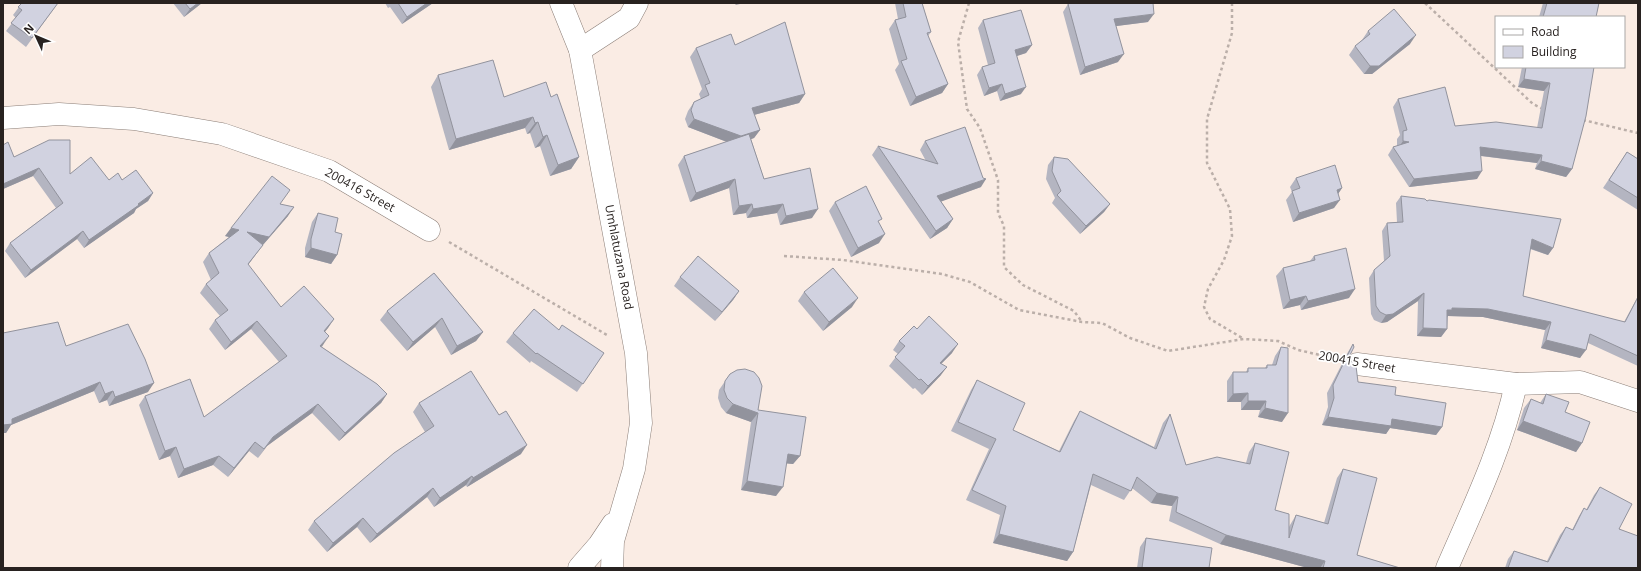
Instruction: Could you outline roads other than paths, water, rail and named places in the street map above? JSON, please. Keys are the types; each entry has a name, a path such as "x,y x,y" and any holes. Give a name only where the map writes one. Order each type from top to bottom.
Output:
{"street":[{"name":"Umhlatuzana Road","path":"561,3 580,50 636,353 641,423 640,434 634,469 613,541 612,568"},
{"path":"580,50 629,18 637,3"},
{"name":"200416 Street","path":"3,118 59,114 134,120 222,134 330,171 429,230"},
{"name":"200415 Street","path":"1357,364 1516,384 1580,382 1638,401"},
{"path":"1447,568 1488,473 1509,416 1516,384"},
{"name":"Umhlatuzana Road","path":"579,568 600,545 620,514"}]}
